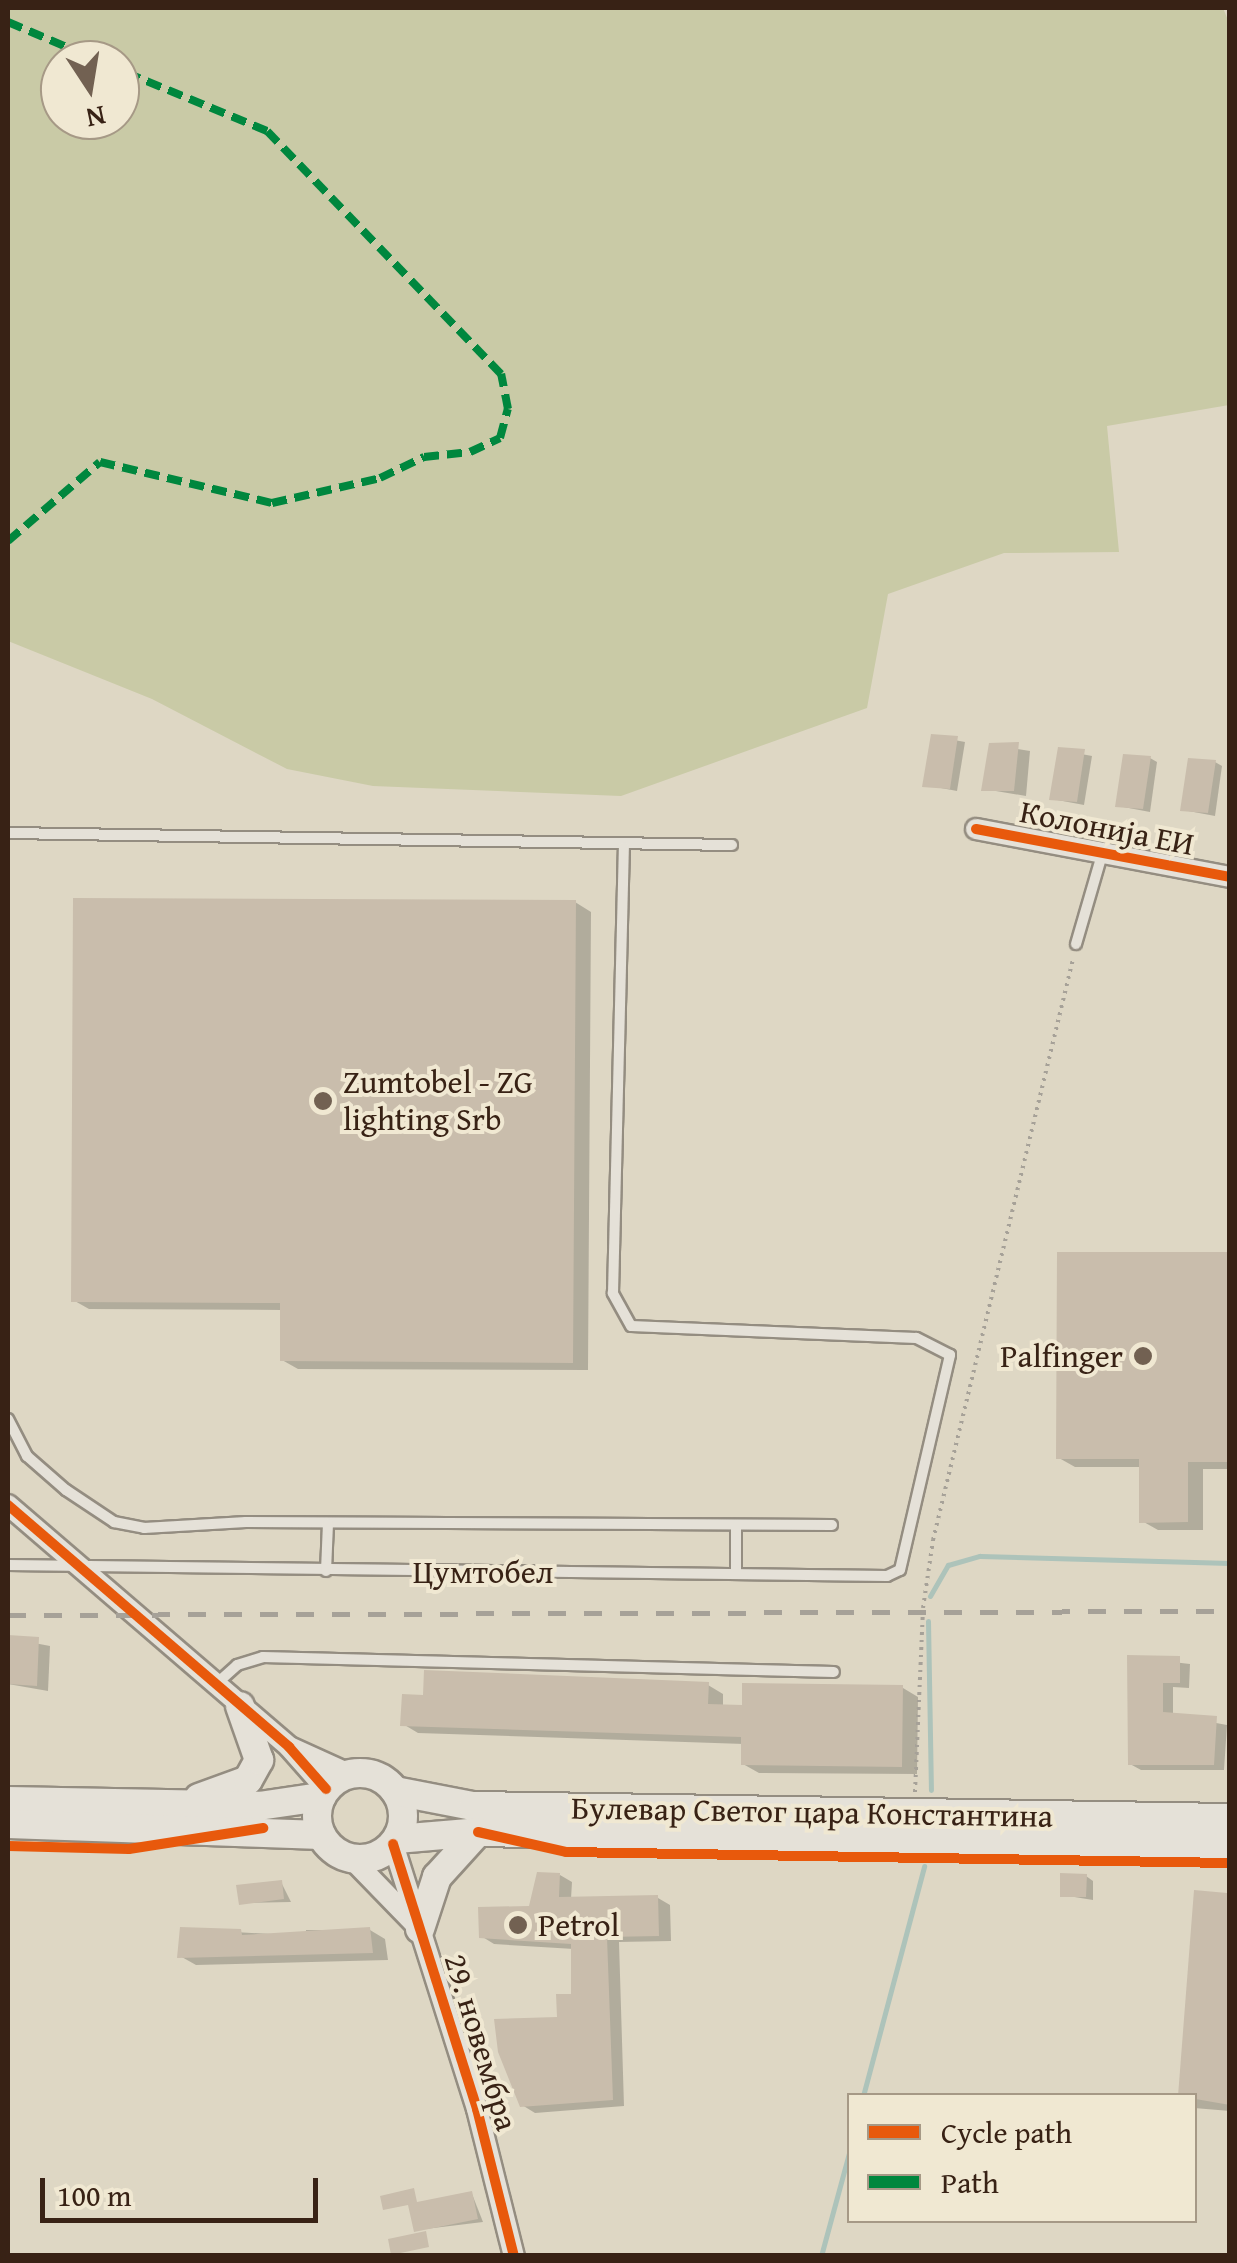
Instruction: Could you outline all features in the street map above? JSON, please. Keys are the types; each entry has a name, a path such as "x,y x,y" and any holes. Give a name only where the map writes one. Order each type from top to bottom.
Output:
{"main road":[{"path":"170,1804 248,1780 259,1760 258,1743 240,1706"},
{"path":"8,1801 260,1806 332,1786 380,1778 395,1791 402,1810 395,1842 378,1855 352,1859 320,1835 8,1824"},
{"path":"320,1835 332,1786"},
{"name":"Булевар Светог цара Константина","path":"395,1791 473,1806 1230,1818"},
{"name":"Булевар Светог цара Константина","path":"395,1842 478,1832 1230,1846"},
{"path":"420,1930 436,1877 478,1832"}],"street":[{"name":"Колонија ЕИ","path":"976,829 1104,850 1230,877"},
{"path":"8,1505 332,1786"},
{"name":"29. новембра","path":"395,1842 477,2109 514,2256"},
{"name":"29. новембра","path":"352,1859 420,1930"}],"lane":[{"path":"8,833 624,847 732,845"},
{"name":"Цумтобел","path":"8,1565 887,1576 906,1559 950,1355 916,1338 631,1326 613,1293 624,847"},
{"path":"1076,944 1104,850"},
{"path":"8,1420 27,1456 114,1522 144,1528 328,1523 832,1525"},
{"path":"326,1571 328,1523"},
{"path":"736,1526 736,1574"},
{"path":"214,1685 237,1665 264,1657 834,1672"}],"path":[{"path":"914,1814 923,1608 933,1540 1076,944"}],"green space":[{"path":"8,8 1223,8 1230,25 1229,405 1107,426 1119,552 1004,553 888,594 867,708 621,796 373,786 287,769 152,699 8,641"}],"building":[{"path":"931,734 958,736 950,789 922,787"},
{"path":"1019,742 1014,791 981,791 989,743"},
{"path":"1058,747 1085,749 1077,802 1049,800"},
{"path":"1123,754 1151,756 1143,809 1115,807"},
{"path":"1188,758 1216,760 1208,813 1180,811"},
{"name":"Zumtobel - ZG lighting Srb","path":"73,898 576,900 573,1363 280,1361 280,1303 71,1302"},
{"name":"Palfinger","path":"1057,1252 1230,1252 1230,1462 1188,1462 1188,1522 1139,1523 1139,1459 1056,1459"},
{"path":"8,1635 39,1637 37,1686 8,1684"},
{"path":"1127,1655 1180,1656 1180,1683 1163,1683 1163,1712 1217,1716 1214,1765 1128,1765"},
{"path":"424,1670 709,1682 708,1704 742,1705 742,1683 903,1685 902,1767 741,1765 741,1737 400,1726 402,1694 423,1695"},
{"path":"537,1872 560,1873 559,1897 658,1895 659,1936 607,1937 613,2100 520,2107 498,2052 494,2019 557,2017 556,1994 571,1994 571,1944 479,1938 478,1907 529,1906"},
{"path":"1060,1873 1087,1874 1086,1897 1060,1897"},
{"path":"282,1880 284,1899 239,1905 236,1885"},
{"path":"1194,1890 1227,1893 1230,2105 1197,2099 1197,2093 1178,2093"},
{"path":"180,1927 241,1929 242,1935 370,1927 373,1953 177,1958"},
{"path":"414,2188 417,2202 472,2191 478,2219 414,2232 408,2205 383,2210 380,2196"},
{"path":"426,2231 429,2247 391,2255 388,2239"}],"waterway":[{"path":"930,1596 948,1565 980,1556 1230,1563"},
{"path":"928,1621 931,1790"},
{"path":"864,2093 924,1866"},
{"path":"821,2256 847,2160"}],"railway":[{"path":"8,1615 1230,1611"}],"marked path":[{"path":"8,22 50,40"},
{"path":"8,541 100,462 272,503 380,478 424,457 470,452 500,438 508,409 501,374 267,131 140,78"}],"cycle path":[{"path":"976,829 1230,877"},
{"path":"8,1505 289,1747 326,1789"},
{"path":"8,1846 129,1849 263,1828"},
{"path":"478,1832 566,1852 1230,1863"},
{"path":"393,1844 477,2109 514,2256"}],"place":[{"name":"Zumtobel - ZG lighting Srb","path":"323,1101"},
{"name":"Palfinger","path":"1143,1356"},
{"name":"Petrol","path":"518,1925"}]}
